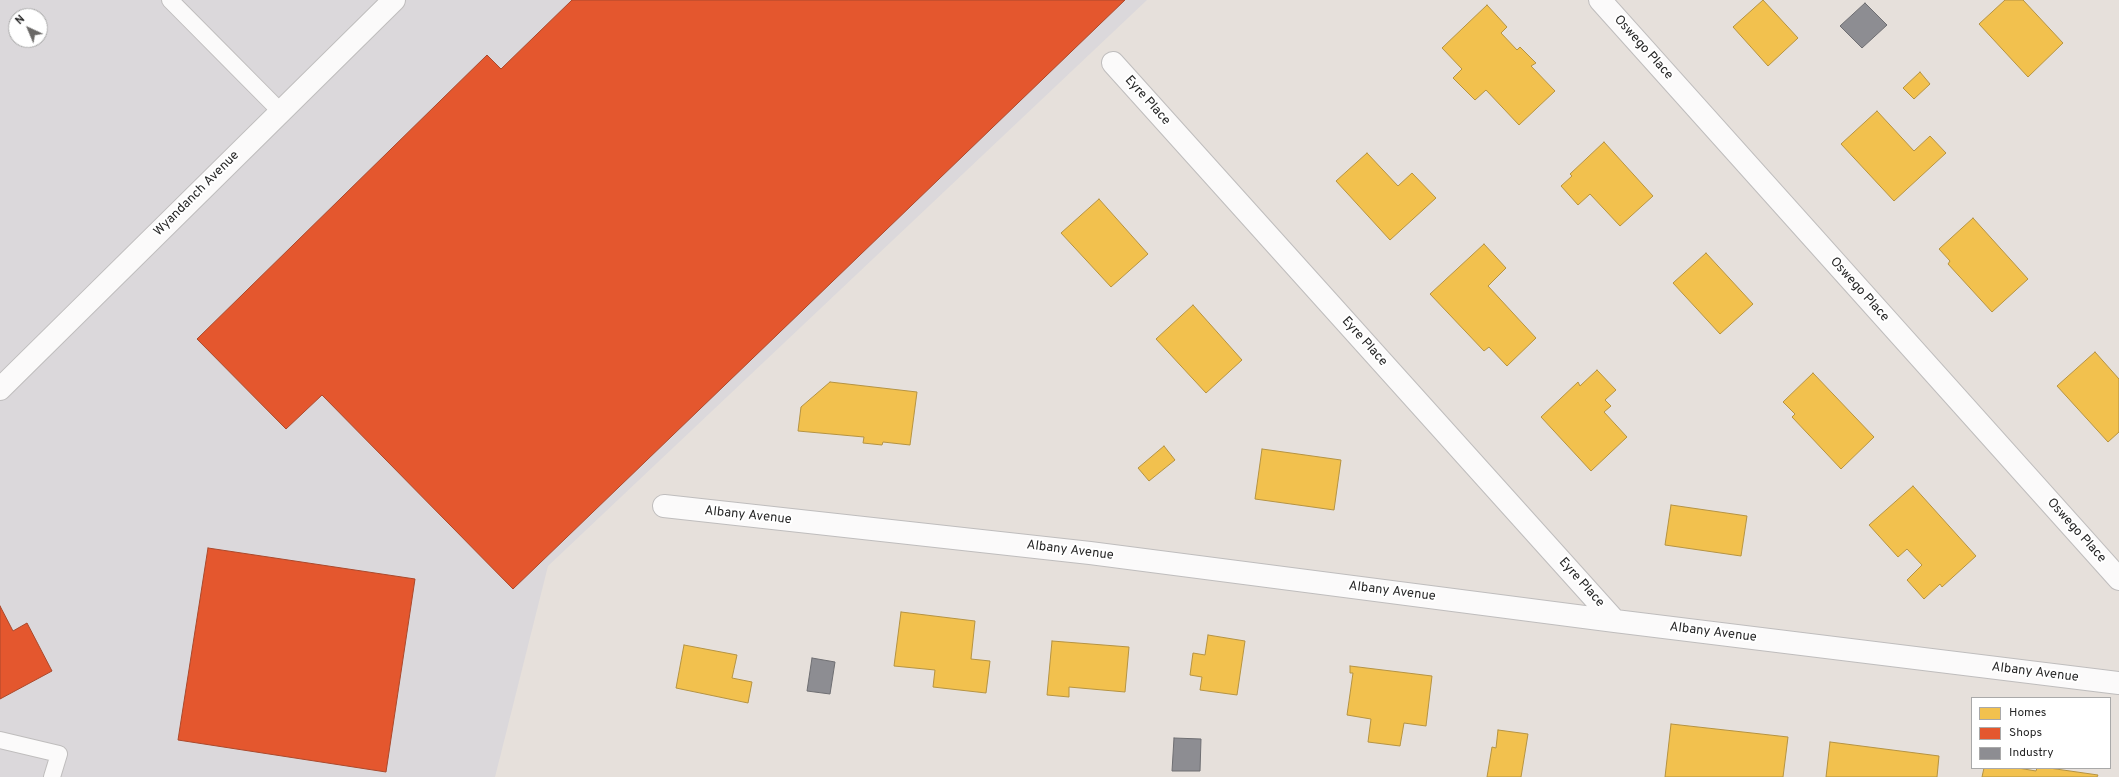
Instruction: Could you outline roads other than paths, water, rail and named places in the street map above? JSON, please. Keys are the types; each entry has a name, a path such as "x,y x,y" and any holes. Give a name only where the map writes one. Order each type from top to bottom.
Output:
{"street":[{"name":"Wyandanch Avenue","path":"0,388 394,0"},
{"name":"Oswego Place","path":"1600,0 2119,579"},
{"name":"Eyre Place","path":"1113,63 1615,621"},
{"name":"Albany Avenue","path":"664,506 1090,553 1615,621 2119,683"}],"lane":[{"path":"170,0 281,112"},
{"path":"0,740 59,754 52,777"}]}
